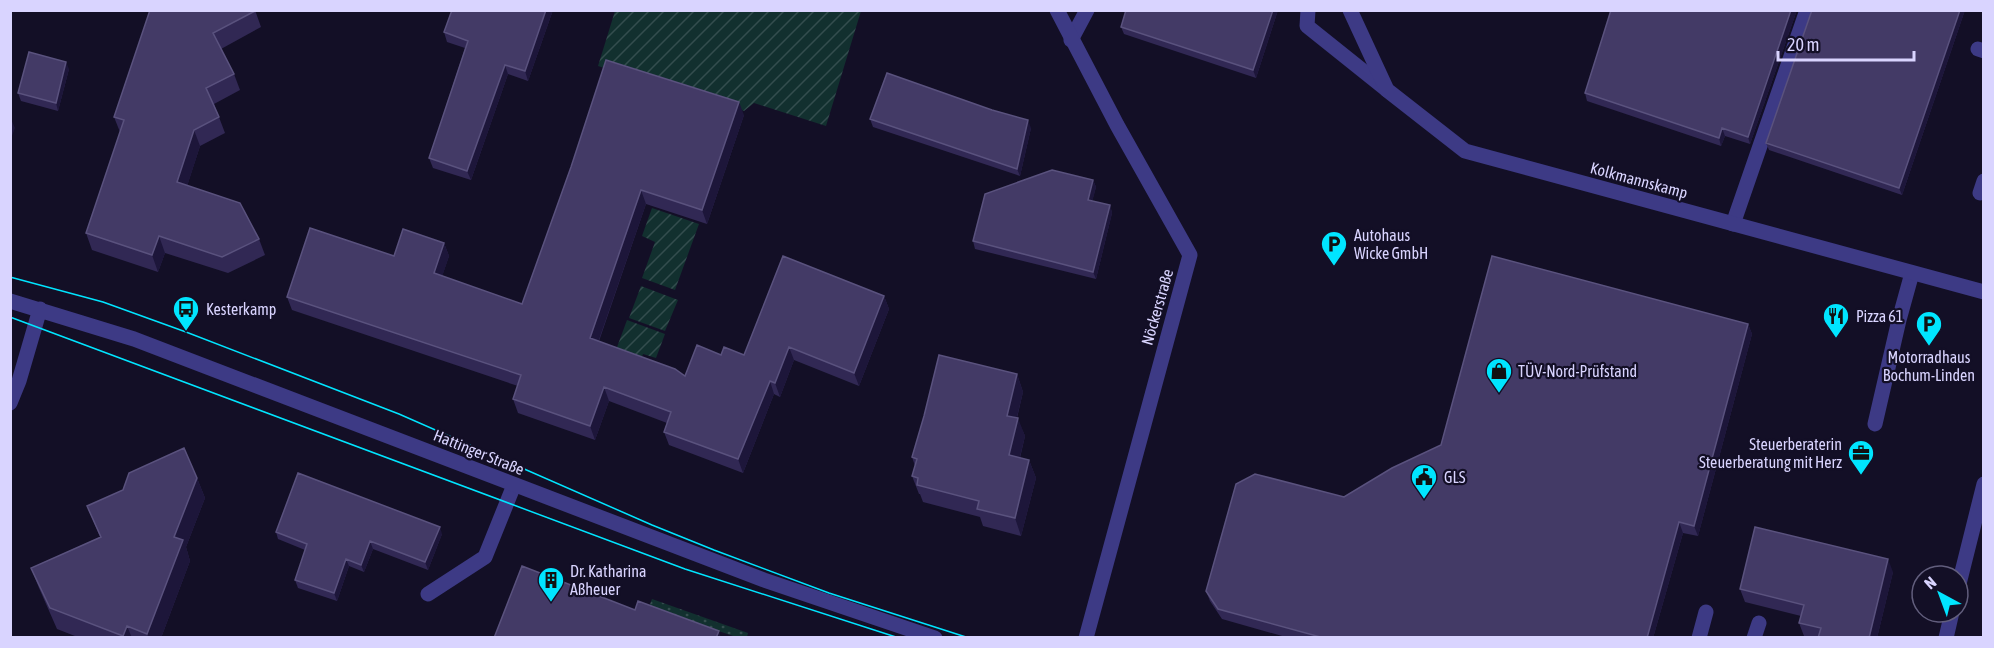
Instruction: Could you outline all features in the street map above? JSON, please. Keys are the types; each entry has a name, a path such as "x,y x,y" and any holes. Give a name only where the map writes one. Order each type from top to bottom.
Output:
{"street":[{"name":"Nöckerstraße","path":"1057,10 1071,40 1190,255 1086,638"},
{"path":"1071,40 1087,10"},
{"path":"1308,10 1307,26 1387,90"},
{"name":"Kolkmannskamp","path":"1350,10 1387,90 1465,151 1983,292"},
{"path":"1733,224 1807,10"},
{"path":"1875,423 1912,273"},
{"name":"Hattinger Straße","path":"10,301 134,339 764,580 935,638"},
{"path":"10,403 19,381 40,309"},
{"path":"1964,564 1983,484"},
{"path":"428,594 485,557 514,485"},
{"path":"1699,638 1706,612"}],"green space":[{"path":"615,11 861,11 826,126 754,103 744,111 598,66"},
{"path":"652,208 699,224 675,290 642,278 655,242 642,236"},
{"path":"641,286 678,300 665,331 629,318"},
{"path":"627,320 665,334 656,358 643,354 638,367 613,358"},
{"path":"652,599 748,633 747,637 736,637 649,607"}],"building":[{"path":"150,10 255,11 213,33 234,74 206,88 219,117 194,130 177,182 240,203 259,239 222,257 159,236 152,255 86,233 124,120 114,117"},
{"path":"452,10 546,10 525,71 505,65 467,171 429,158 468,41 444,32"},
{"path":"1126,10 1273,10 1253,70 1121,27"},
{"path":"1611,10 1791,10 1748,137 1722,128 1719,138 1585,93"},
{"path":"1812,10 1960,10 1899,188 1766,143"},
{"path":"29,52 66,62 56,103 18,93"},
{"path":"606,60 739,102 702,210 641,190 590,338 675,369 685,376 697,345 721,355 724,347 744,355 783,256 884,296 854,373 789,347 775,383 770,381 738,459 664,432 671,412 604,387 590,426 513,399 521,375 287,297 310,228 394,256 403,229 444,243 434,273 522,304"},
{"path":"887,73 992,110 1028,120 1017,169 870,119"},
{"path":"1052,170 1093,180 1088,200 1110,205 1093,272 973,241 985,194"},
{"path":"1492,256 1748,324 1694,526 1679,522 1647,638 1324,638 1218,609 1206,591 1236,484 1255,474 1344,497 1392,468 1441,445"},
{"path":"939,355 1017,374 1007,416 1018,418 1009,455 1029,460 1015,518 977,509 979,501 917,485 918,478 912,476 917,459 912,457"},
{"path":"184,448 197,478 174,537 183,540 147,634 127,626 123,636 50,608 31,568 101,537 87,506 123,490 129,473"},
{"path":"298,473 440,527 425,562 370,541 361,565 346,559 334,593 295,580 307,544 276,532"},
{"path":"1755,527 1888,559 1869,638 1818,638 1821,628 1799,623 1804,605 1740,589"},
{"path":"522,566 635,610 638,601 719,631 716,638 494,638"}],"tram line":[{"path":"10,277 103,302 186,332 399,414 714,550 829,593 969,638"},
{"path":"10,317 685,569 899,638"}],"place":[{"name":"Autohaus Wicke GmbH","path":"1334,267"},
{"name":"Kesterkamp","path":"186,332"},
{"name":"Pizza 61","path":"1836,339"},
{"name":"Motorradhaus Bochum-Linden","path":"1929,347"},
{"name":"TÜV-Nord-Prüfstand","path":"1499,394"},
{"name":"Steuerberaterin Steuerberatung mit Herz","path":"1861,476"},
{"name":"GLS","path":"1424,500"},
{"name":"Dr. Katharina Aßheuer","path":"551,603"}]}
